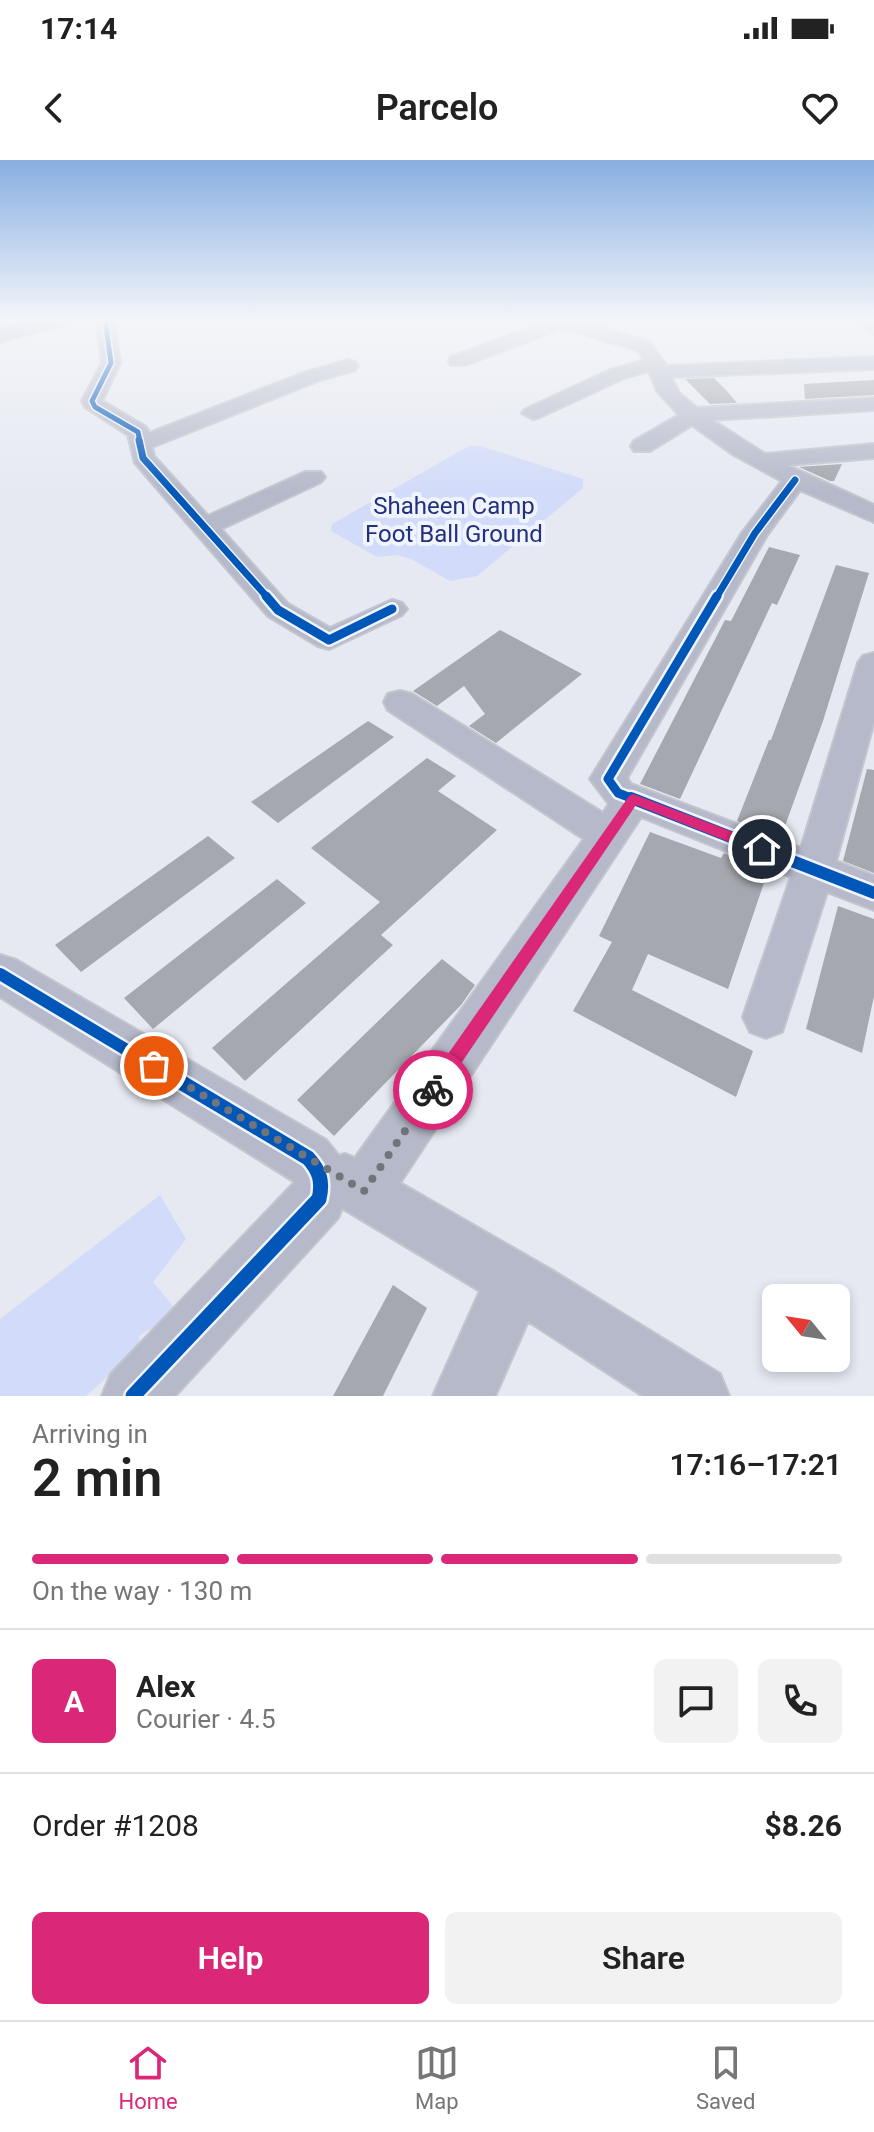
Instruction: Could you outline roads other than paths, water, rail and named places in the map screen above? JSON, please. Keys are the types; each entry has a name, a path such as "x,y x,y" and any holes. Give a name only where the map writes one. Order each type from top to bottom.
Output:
{"street":[{"path":"104,377 92,401 99,411 138,432 143,458 278,610 322,638 335,639 392,609"},
{"path":"142,443 311,377"},
{"path":"533,413 611,377"},
{"path":"661,377 670,396 760,461 795,480 872,512"},
{"path":"642,446 694,415 874,404"},
{"path":"760,461 874,451"},
{"path":"203,528 313,477"},
{"path":"795,480 755,533 608,779 618,793 874,893"},
{"path":"766,1017 814,869 863,745 874,663"},
{"path":"400,702 607,835"},
{"path":"364,1191 633,799"},
{"path":"0,974 533,1291 698,1396"},
{"path":"133,1396 319,1199 323,1182 320,1170 308,1158"},
{"path":"464,1396 502,1308 514,1292 533,1291"}],"park label":[{"name":"Shaheen Camp Foot Ball Ground","path":"454,520"}]}
